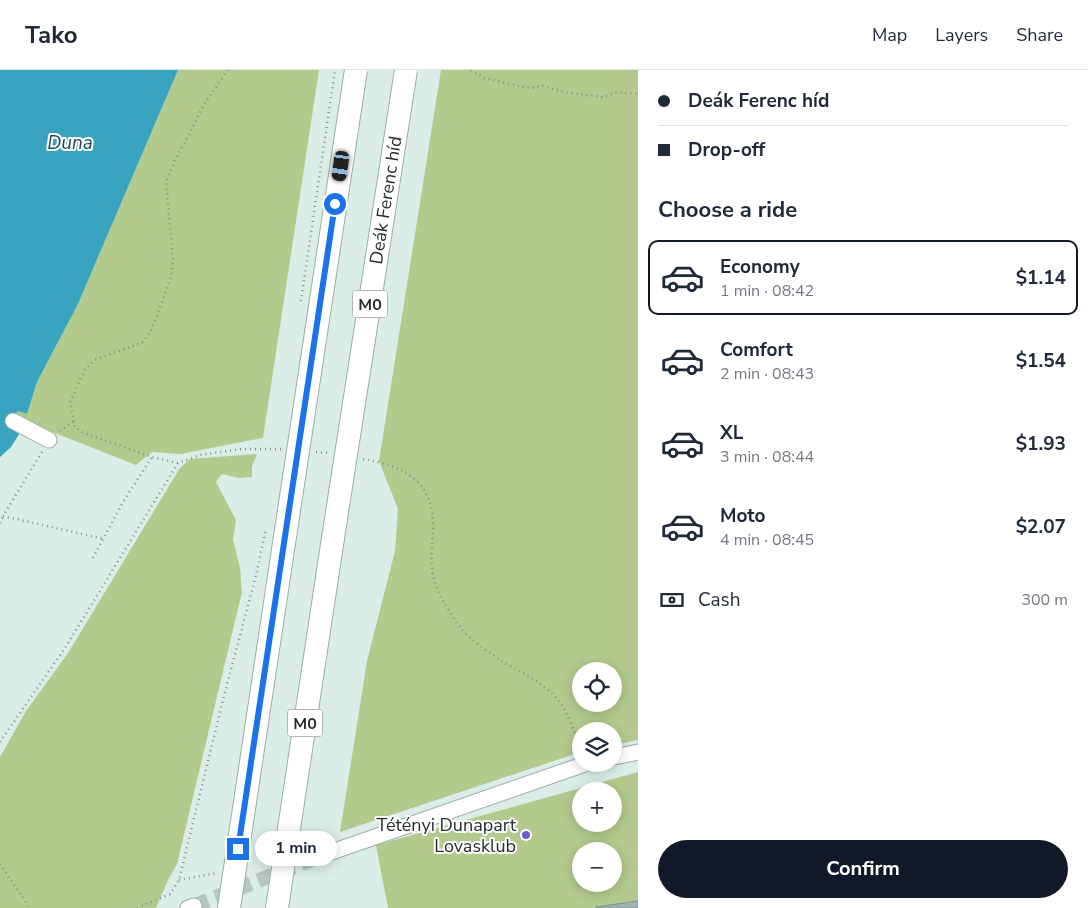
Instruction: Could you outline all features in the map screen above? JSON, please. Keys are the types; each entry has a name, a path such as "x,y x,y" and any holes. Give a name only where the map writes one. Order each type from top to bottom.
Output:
{"highway":[{"path":"229,908 273,527 356,70"},
{"name":"Deák Ferenc híd","path":"277,908 406,70"}],"lane":[{"path":"12,421 49,440"},
{"path":"622,755 638,752"},
{"path":"323,855 572,769"}],"path":[{"path":"228,70 204,104 175,160 166,182 173,260 171,277 150,334 143,342 95,360 84,369 70,402 75,427 84,433 152,457 178,463 200,454 233,450 284,449"},
{"path":"300,307 336,70"},
{"path":"471,70 484,78 527,88 543,86 569,93 602,97 617,92 638,94"},
{"path":"0,523 2,515 49,440"},
{"path":"278,456 279,446"},
{"path":"313,452 332,454"},
{"path":"93,558 123,502 152,457"},
{"path":"360,458 383,462 404,471 421,484 429,498 433,525 431,571 441,597 464,632 502,660 537,680 559,701 572,729"},
{"path":"0,742 65,648 178,463"},
{"path":"2,515 104,539"},
{"path":"137,908 170,894 179,880 256,575 273,527"},
{"path":"0,864 30,908"},
{"path":"179,880 235,869"}],"green space":[{"path":"178,70 319,70 263,438 181,454 152,452 136,465 14,417 18,411 27,414 37,382 78,304"},
{"path":"441,70 638,70 638,740 622,743 622,722 572,722 572,755 340,832 367,661 395,551 398,509 379,461"},
{"path":"257,454 252,467 252,477 239,478 222,474 216,482 236,520 233,539 240,568 242,592 177,864 156,908 0,908 0,757 26,711 68,653 180,468 190,459"},
{"name":"Tétényi Dunapart Lovasklub","path":"638,772 638,908 388,908 376,845 572,790 572,832 622,832 622,782 602,782"}],"water":[{"name":"Duna","path":"0,70 178,70 78,304 37,382 27,414 18,411 14,417 21,431 11,447 0,457"}],"building":[{"path":"638,901 638,908 596,908 596,907"}],"tunnel":[{"path":"194,906 323,855"}],"place":[{"name":"Tétényi Dunapart Lovasklub","path":"526,835"}],"route":[{"path":"238,849 335,204"}]}
